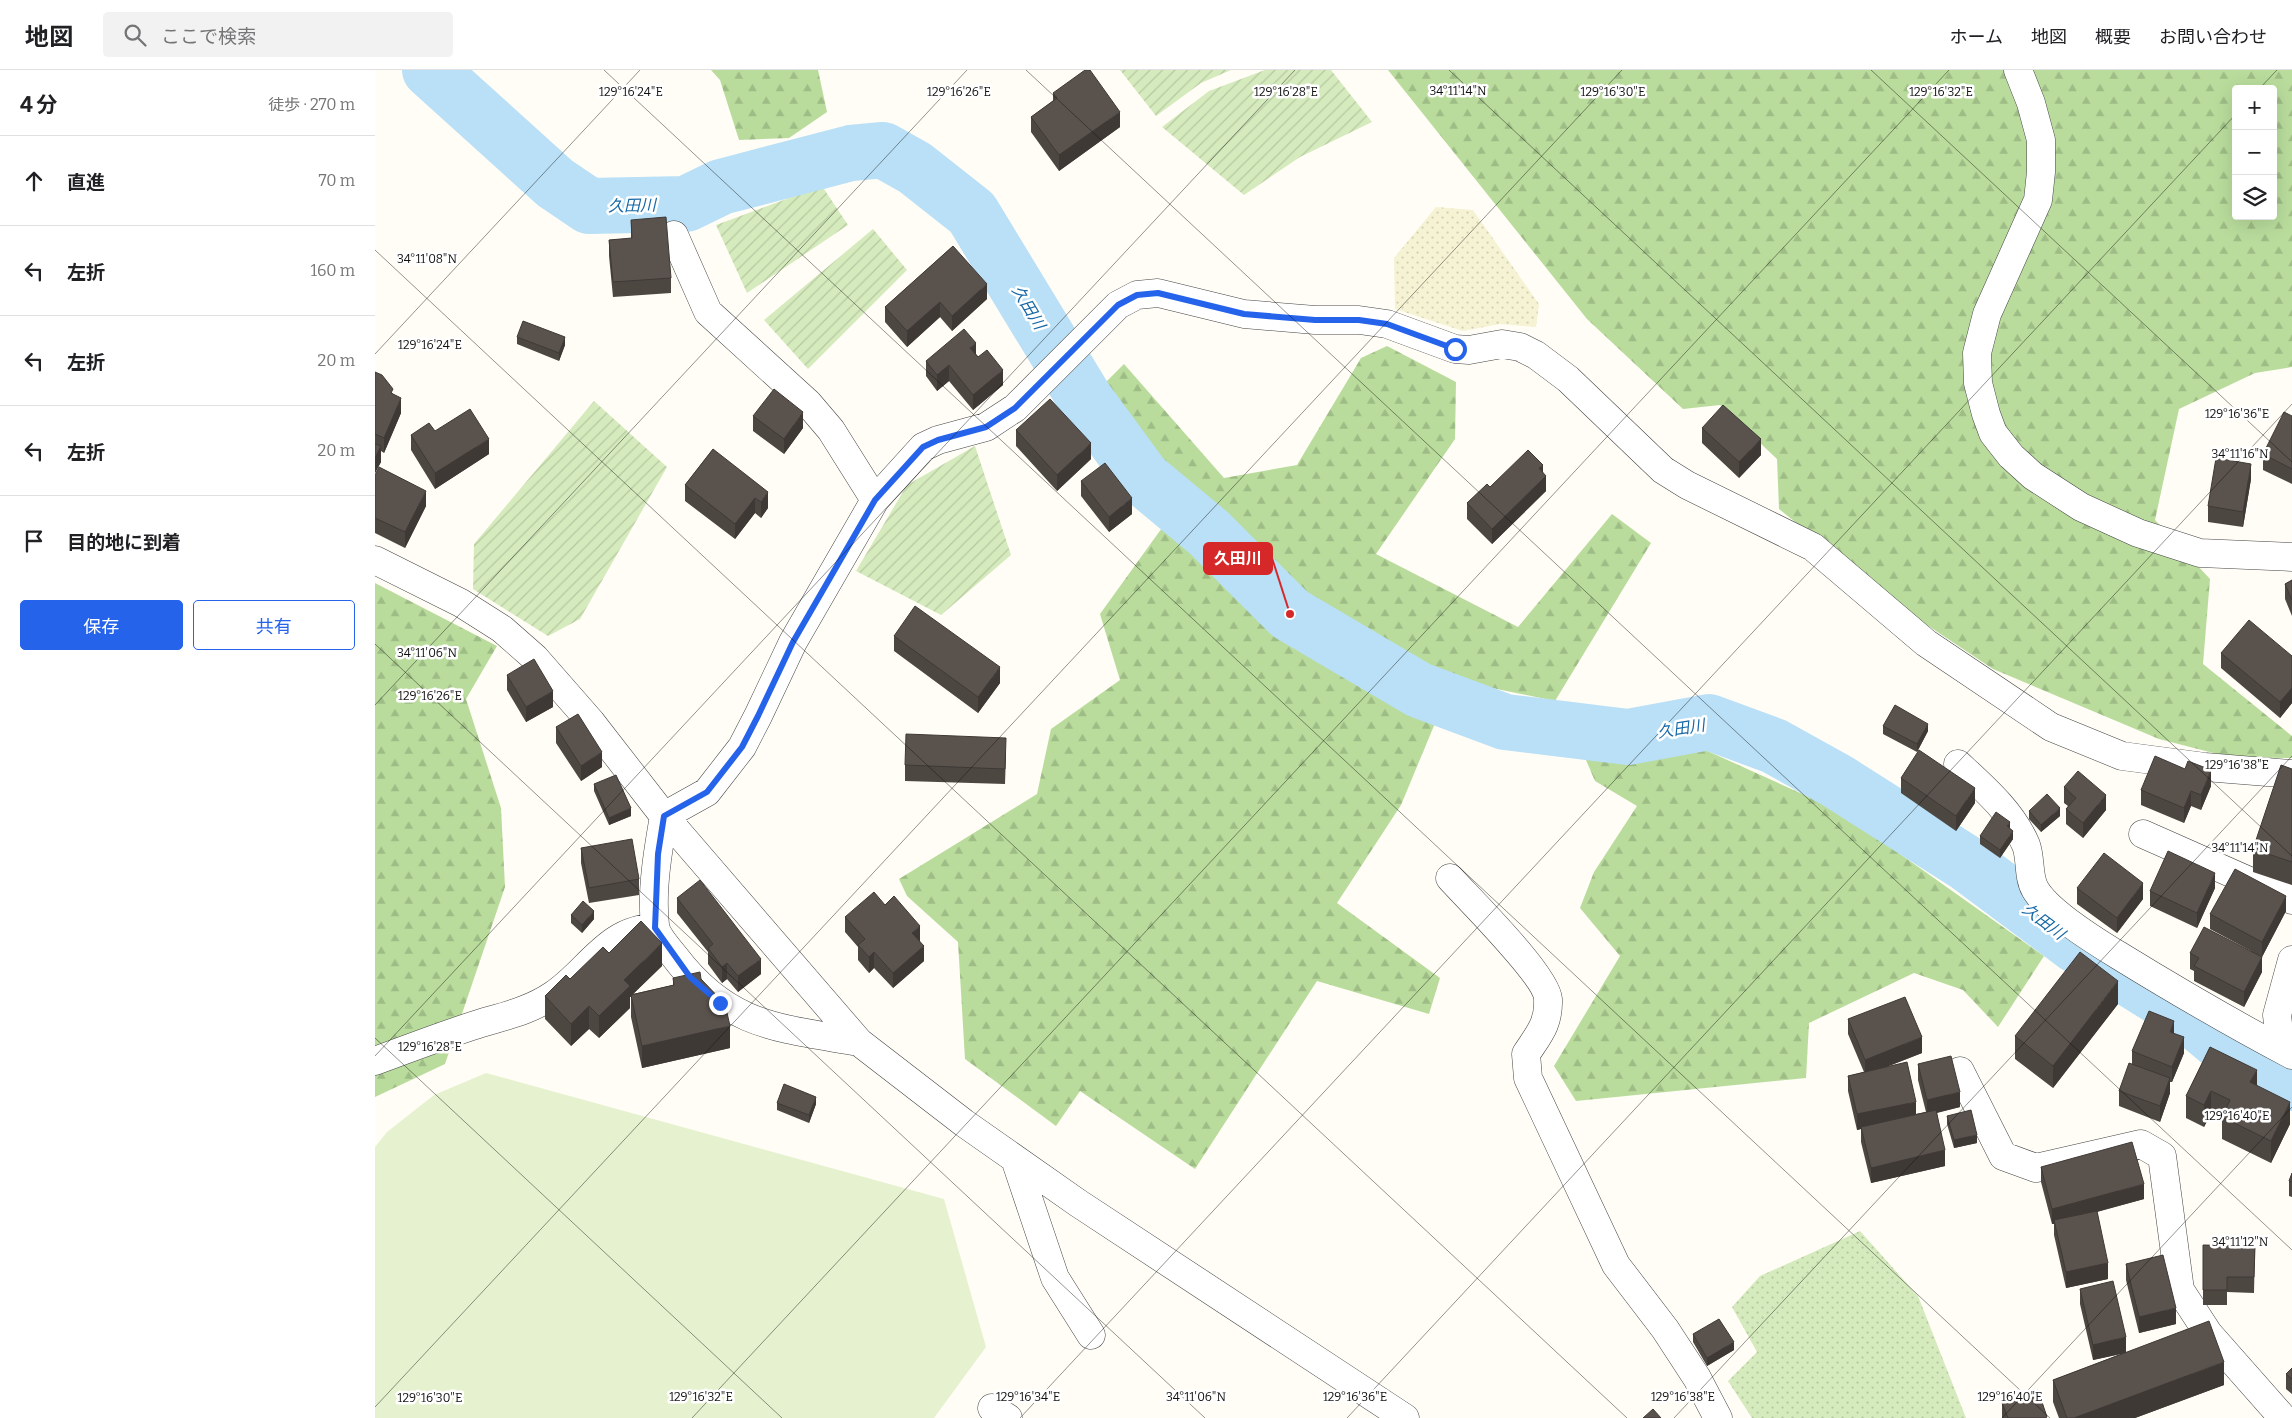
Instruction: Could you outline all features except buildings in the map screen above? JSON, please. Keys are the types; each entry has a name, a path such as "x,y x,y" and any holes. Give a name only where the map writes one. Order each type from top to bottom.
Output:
{"street":[{"path":"2018,70 2031,103 2041,140 2041,172 2038,200 1987,314 1977,353 1978,383 1993,432 2011,456 2033,476 2081,507 2138,533 2200,553 2292,557"},
{"path":"674,235 708,312 809,403 831,430 875,500"},
{"path":"664,816 707,792 742,747 793,642 875,500 923,447 938,440 986,427 1003,418 1054,370 1118,305 1137,295 1158,293 1244,314 1315,320 1359,320 1387,324 1455,349 1469,350 1502,344 1520,347 1536,355 1568,378 1663,470 1687,485 1813,547 1926,643 2051,726 2122,756 2205,767 2292,774"},
{"path":"375,560 461,603 503,629 535,658 591,722 664,816 859,1042 1015,1159 1243,1313 1405,1418"},
{"path":"1958,764 1989,792 2017,825 2027,847 2035,889 2057,912 2092,938 2181,994 2286,1052"},
{"path":"664,816 658,854 655,928 690,977 720,1003 745,1017 767,1025 859,1042"},
{"path":"2143,834 2292,900"},
{"path":"1450,878 1538,976 1548,997 1546,1025 1525,1054 1528,1078 1616,1266 1665,1329 1697,1378 1718,1418"},
{"path":"375,1061 473,1026 529,1009 555,995 616,938 644,928 655,928"},
{"path":"2286,1052 2277,1015 2292,960"},
{"path":"1960,1071 2003,1156 2035,1168 2141,1144 2162,1156 2180,1290 2208,1333 2283,1418"},
{"path":"1015,1159 1055,1278 1091,1335"}],"shaded area":[{"path":"1436,207 1473,210 1539,304 1536,327 1500,324 1463,331 1395,309 1394,258"}],"green space":[{"path":"711,70 818,70 827,112 789,138 739,140 720,80"},
{"path":"1120,70 1231,70 1201,83 1156,116"},
{"path":"1265,70 1331,70 1372,122 1300,157 1244,195 1162,127 1209,91"},
{"path":"1388,70 2292,70 2292,367 2255,373 2179,409 2155,520 2210,579 2203,664 2292,736 2292,758 2229,757 2159,739 1993,669 1903,609 1779,509 1777,459 1720,405 1683,409 1587,319"},
{"path":"822,186 848,225 747,293 716,225"},
{"path":"873,229 907,270 808,369 764,320"},
{"path":"1387,346 1456,382 1455,439 1376,554 1518,627 1612,514 1651,543 1555,701 1453,680 1401,805 1337,903 1440,978 1429,1014 1317,981 1195,1169 1080,1091 1056,1126 965,1059 958,942 907,896 899,879 1037,794 1051,729 1120,680 1100,614 1190,489 1096,392 1124,364 1224,478 1297,465 1361,358"},
{"path":"594,401 667,467 580,619 548,636 473,589 474,544"},
{"path":"975,446 1011,555 941,615 856,571 907,485"},
{"path":"375,583 497,646 466,699 501,808 505,887 445,1064 375,1097"},
{"path":"1692,744 1838,810 2044,956 1998,1027 1963,990 1914,973 1809,1023 1806,1078 1576,1101 1554,1066 1620,956 1580,908 1594,872 1637,806 1595,781 1586,760"},
{"path":"486,1073 944,1199 986,1347 934,1418 375,1418 375,1147 387,1132 434,1095"},
{"path":"1860,1231 1918,1296 1966,1418 1752,1418 1728,1381 1757,1352 1732,1307 1760,1276"}],"waterway":[{"name":"久田川","path":"430,70 555,183 589,206 686,204 721,187 851,153 883,150 915,168 972,213 1085,399 1143,478 1209,533 1290,614 1419,690 1505,722 1628,737 1709,722 1774,746 1837,781 1966,863 2076,945 2188,1015 2224,1045 2259,1062 2292,1083"}],"place":[{"name":"久田川","path":"1290,614"}],"route":[{"path":"720,1003 690,977 655,928 658,854 664,816 707,792 726,770 742,747 793,642 875,500 923,447 938,440 986,427 1003,418 1032,393 1118,305 1137,295 1158,293 1244,314 1315,320 1359,320 1387,324 1455,349"}]}
